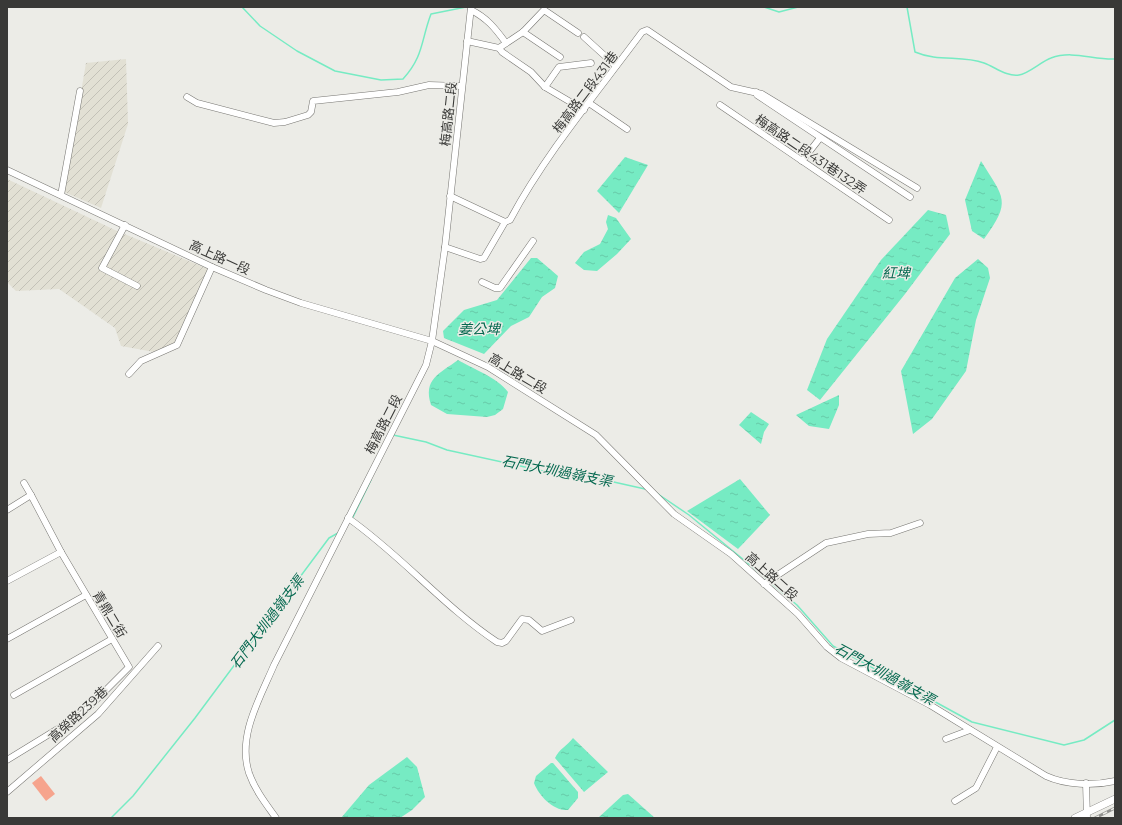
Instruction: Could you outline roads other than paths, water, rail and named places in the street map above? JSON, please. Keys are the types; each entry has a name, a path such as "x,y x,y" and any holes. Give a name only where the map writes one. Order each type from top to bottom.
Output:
{"main road":[{"path":"1075,818 1087,815 1115,799"}],"street":[{"name":"梅高路二段","path":"276,818 256,788 249,772 246,756 249,728 254,709 274,665 344,526 351,519 426,364 432,341 445,247 461,86 471,9"},
{"path":"471,9 490,22 506,43"},
{"path":"499,48 523,32 544,10 581,35 616,66"},
{"name":"梅高路二段431巷","path":"445,247 480,259 484,258 505,222 510,220 535,178 589,103 642,32 649,30 731,87 756,92 784,106 917,188"},
{"path":"523,32 560,57"},
{"path":"467,41 499,48 502,52 531,72 545,87 584,110"},
{"path":"545,87 559,67 591,64"},
{"path":"186,97 197,103 274,123 300,119 312,112 313,101 398,92 430,85 461,86"},
{"path":"61,195 80,91"},
{"path":"756,92 757,96 910,197"},
{"path":"589,103 627,129"},
{"name":"梅高路二段431巷132弄","path":"720,105 889,220"},
{"path":"802,161 820,138"},
{"name":"高上路一段","path":"7,170 212,267 301,303 432,341"},
{"path":"450,196 505,222"},
{"path":"125,225 102,268 137,286"},
{"path":"482,282 495,288 500,288 534,241"},
{"path":"129,374 141,361 177,345 212,267"},
{"name":"高上路二段","path":"432,341 488,367 596,435 674,514 731,554 767,582 827,647 841,658 930,705 997,747 1059,782 1106,783 1115,781"},
{"name":"青鼎二街","path":"7,760 41,741 82,714 129,667 61,552 24,484"},
{"path":"7,510 31,495"},
{"path":"351,519 377,539 428,588 497,642 502,643 506,641 522,619 529,620 542,632 571,620"},
{"path":"767,582 826,543 868,534 891,532 920,523"},
{"path":"7,581 61,552"},
{"path":"7,639 86,595"},
{"path":"14,695 112,639"},
{"name":"高榮路239巷","path":"7,792 98,714 158,646"},
{"path":"946,739 970,730"},
{"path":"955,801 976,788 997,747"},
{"path":"1086,783 1087,815"}],"water":[{"path":"625,157 648,165 619,213 597,191"},
{"path":"981,161 995,183 1002,200 999,216 984,239 972,231 965,200"},
{"name":"紅埤","path":"928,210 946,215 950,234 905,294 820,400 807,390 827,339 881,260"},
{"path":"608,215 616,218 631,239 617,254 597,271 584,270 575,263 584,252 600,244 608,229 606,222"},
{"name":"姜公埤","path":"531,258 537,258 558,276 555,288 542,297 529,317 511,326 484,354 444,338 443,331 464,310 497,300"},
{"name":"紅埤","path":"978,259 988,268 990,278 976,320 966,371 932,419 913,434 901,371 955,278"},
{"name":"姜公埤","path":"458,360 498,382 508,392 503,409 495,415 487,417 447,414 431,405 429,389 434,378"},
{"path":"839,395 839,405 829,429 809,426 796,415"},
{"path":"751,412 769,424 764,432 761,444 739,425"},
{"path":"740,479 770,515 738,549 687,511"},
{"path":"573,738 608,772 584,792 555,758"},
{"path":"407,757 417,767 425,797 412,810 400,818 341,818 369,785"},
{"path":"551,763 553,763 578,792 578,798 568,810 562,810 547,802 539,793 534,783 536,776"},
{"path":"628,794 655,818 598,818 623,795"}],"waterway":[{"path":"242,7 260,26 297,51 335,71 381,80 403,79 410,71 421,48 431,14 466,7"},
{"path":"764,7 779,12 798,7"},
{"path":"907,7 915,52 924,55 976,61 1010,75 1023,74 1047,60 1059,56 1075,55 1115,59"},
{"name":"石門大圳過嶺支渠","path":"393,435 426,442 447,450 543,471 578,474 645,489"},
{"name":"石門大圳過嶺支渠","path":"352,519 371,480"},
{"name":"石門大圳過嶺支渠","path":"655,492 689,515 767,579"},
{"name":"石門大圳過嶺支渠","path":"111,818 133,796 195,718 329,538 338,533"},
{"name":"石門大圳過嶺支渠","path":"771,583 797,605 833,646 972,722 1064,745 1084,740 1115,720"}],"railway":[{"path":"1095,818 1115,808"}]}
